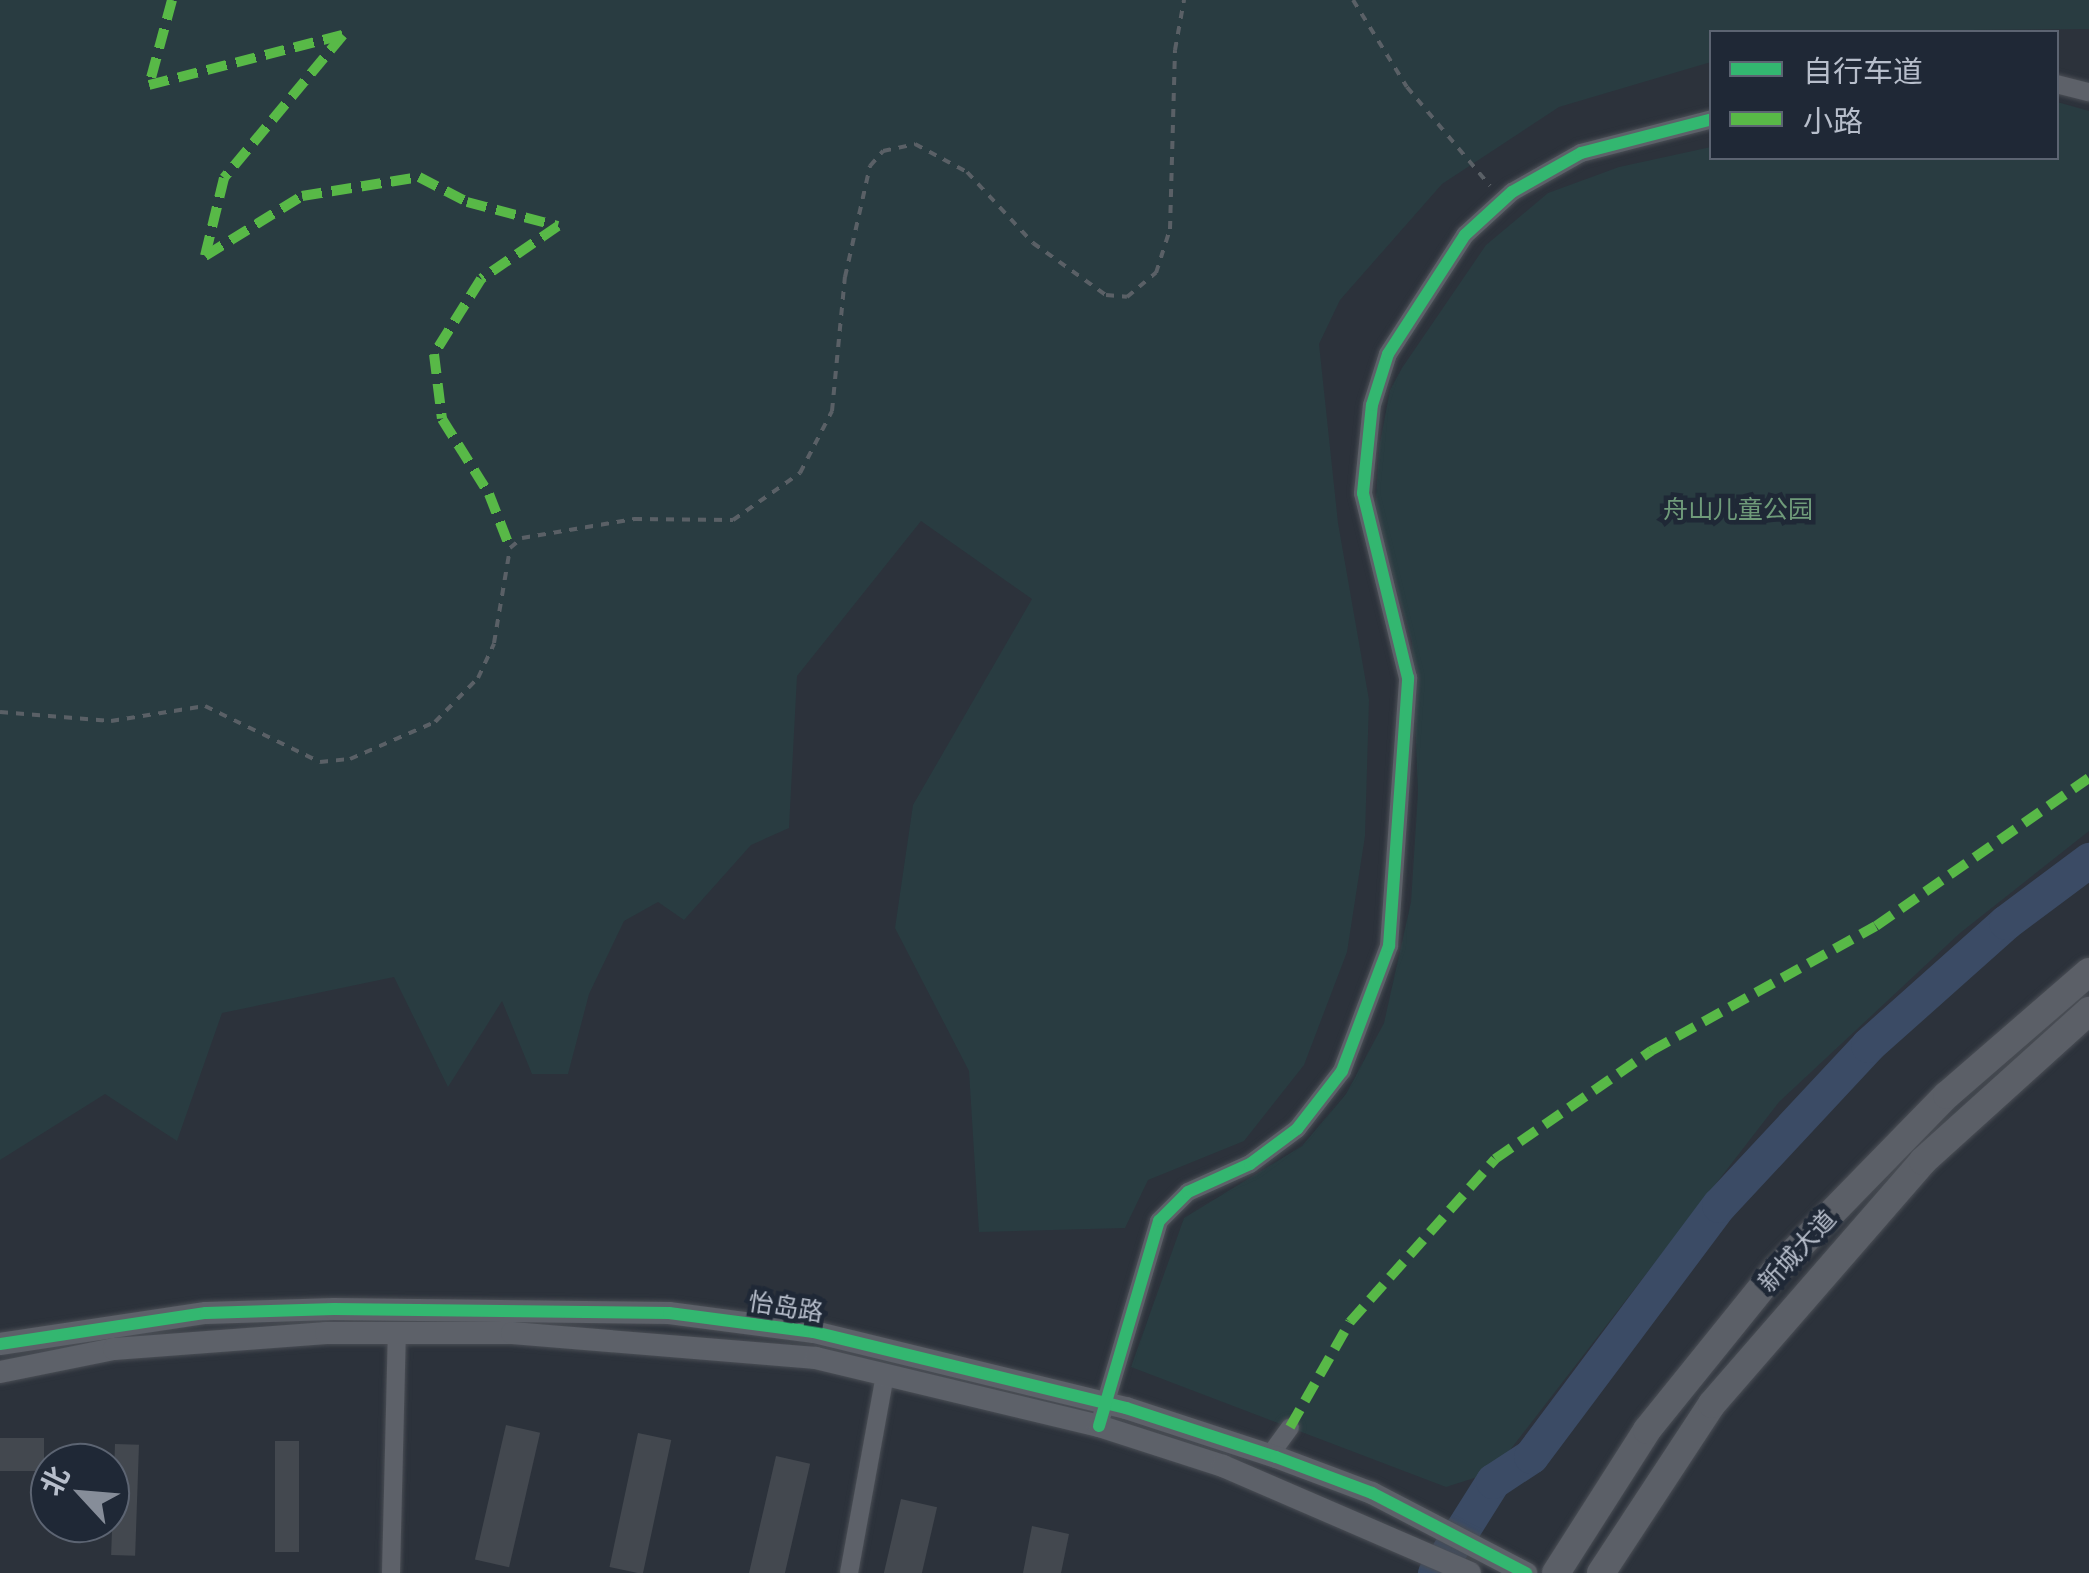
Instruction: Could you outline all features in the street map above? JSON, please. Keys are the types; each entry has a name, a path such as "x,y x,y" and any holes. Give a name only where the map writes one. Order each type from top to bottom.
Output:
{"main road":[{"name":"新城大道","path":"1556,1573 1647,1430 1777,1269 1946,1095 2089,972"},
{"name":"新城大道","path":"1601,1573 1712,1404 1911,1175 2089,1011"}],"street":[{"path":"2059,85 2089,92"},
{"path":"1100,1426 1159,1220 1188,1192 1250,1164 1298,1129 1342,1071 1373,1001 1398,884 1408,678 1369,532 1363,493 1367,436 1388,354 1465,236 1502,201 1581,153 1709,120"},
{"name":"怡岛路","path":"0,1344 206,1313 669,1313 814,1332 1105,1403 1270,1455 1418,1516 1526,1573"},
{"path":"0,1372 114,1349 397,1333 659,1342 816,1358 1100,1426 1312,1500 1470,1573"},
{"path":"392,1573 397,1333"},
{"path":"849,1573 884,1374"},
{"path":"1270,1455 1290,1427"}],"path":[{"path":"0,712 111,721 205,706 320,762 350,760 435,722 478,678 494,643 510,548 522,538 634,518 734,520 800,473 832,411 845,277 870,166 883,151 915,144 967,172 1032,243 1106,294 1127,297 1156,273 1170,229 1176,50 1184,0"},
{"path":"1353,0 1407,87 1502,201"}],"green space":[{"path":"0,0 2089,0 2089,29 1709,30 1709,63 1559,107 1442,184 1340,300 1319,344 1338,523 1369,700 1365,836 1347,952 1304,1065 1244,1141 1148,1180 1125,1228 979,1232 969,1071 895,928 913,805 1032,599 921,521 797,676 789,828 751,845 684,920 658,902 624,921 589,994 568,1074 532,1074 502,1001 448,1087 394,977 222,1013 177,1141 105,1094 0,1160"},
{"name":"舟山儿童公园","path":"2059,103 2089,111 2089,831 1960,933 1779,1102 1493,1472 1446,1487 1131,1367 1184,1218 1302,1146 1346,1094 1384,1023 1411,902 1418,793 1412,642 1375,515 1379,448 1390,390 1486,245 1548,193 1619,167 1709,147 1709,160 2059,160"}],"building":[{"path":"506,1425 540,1433 509,1567 475,1559"},
{"path":"638,1433 671,1440 643,1573 610,1567"},
{"path":"0,1438 44,1438 44,1443 30,1443 30,1471 0,1471"},
{"path":"275,1441 299,1441 299,1552 275,1552"},
{"path":"130,1445 139,1445 135,1556 111,1555 112,1543 130,1543"},
{"path":"776,1456 810,1464 785,1573 749,1573"},
{"path":"901,1499 937,1507 922,1573 884,1573"},
{"path":"1032,1526 1069,1534 1061,1573 1023,1573"}],"waterway":[{"path":"1435,1573 1493,1481 1531,1456 1719,1205 1868,1045 2006,922 2089,860"}],"marked path":[{"path":"172,0 149,85 343,35 224,178 205,256 302,196 419,177 467,202 558,226 481,279 434,354 442,419 489,494 510,548"},
{"path":"1290,1427 1350,1322 1495,1159 1651,1051 1876,926 2089,778"}],"cycle path":[{"path":"1099,1426 1159,1221 1188,1192 1250,1164 1297,1129 1342,1071 1389,946 1408,678 1363,493 1372,405 1388,354 1465,235 1512,192 1581,153 1709,120"},
{"path":"0,1344 206,1313 334,1309 669,1313 814,1332 1126,1408 1276,1457 1372,1493 1526,1573"}]}
